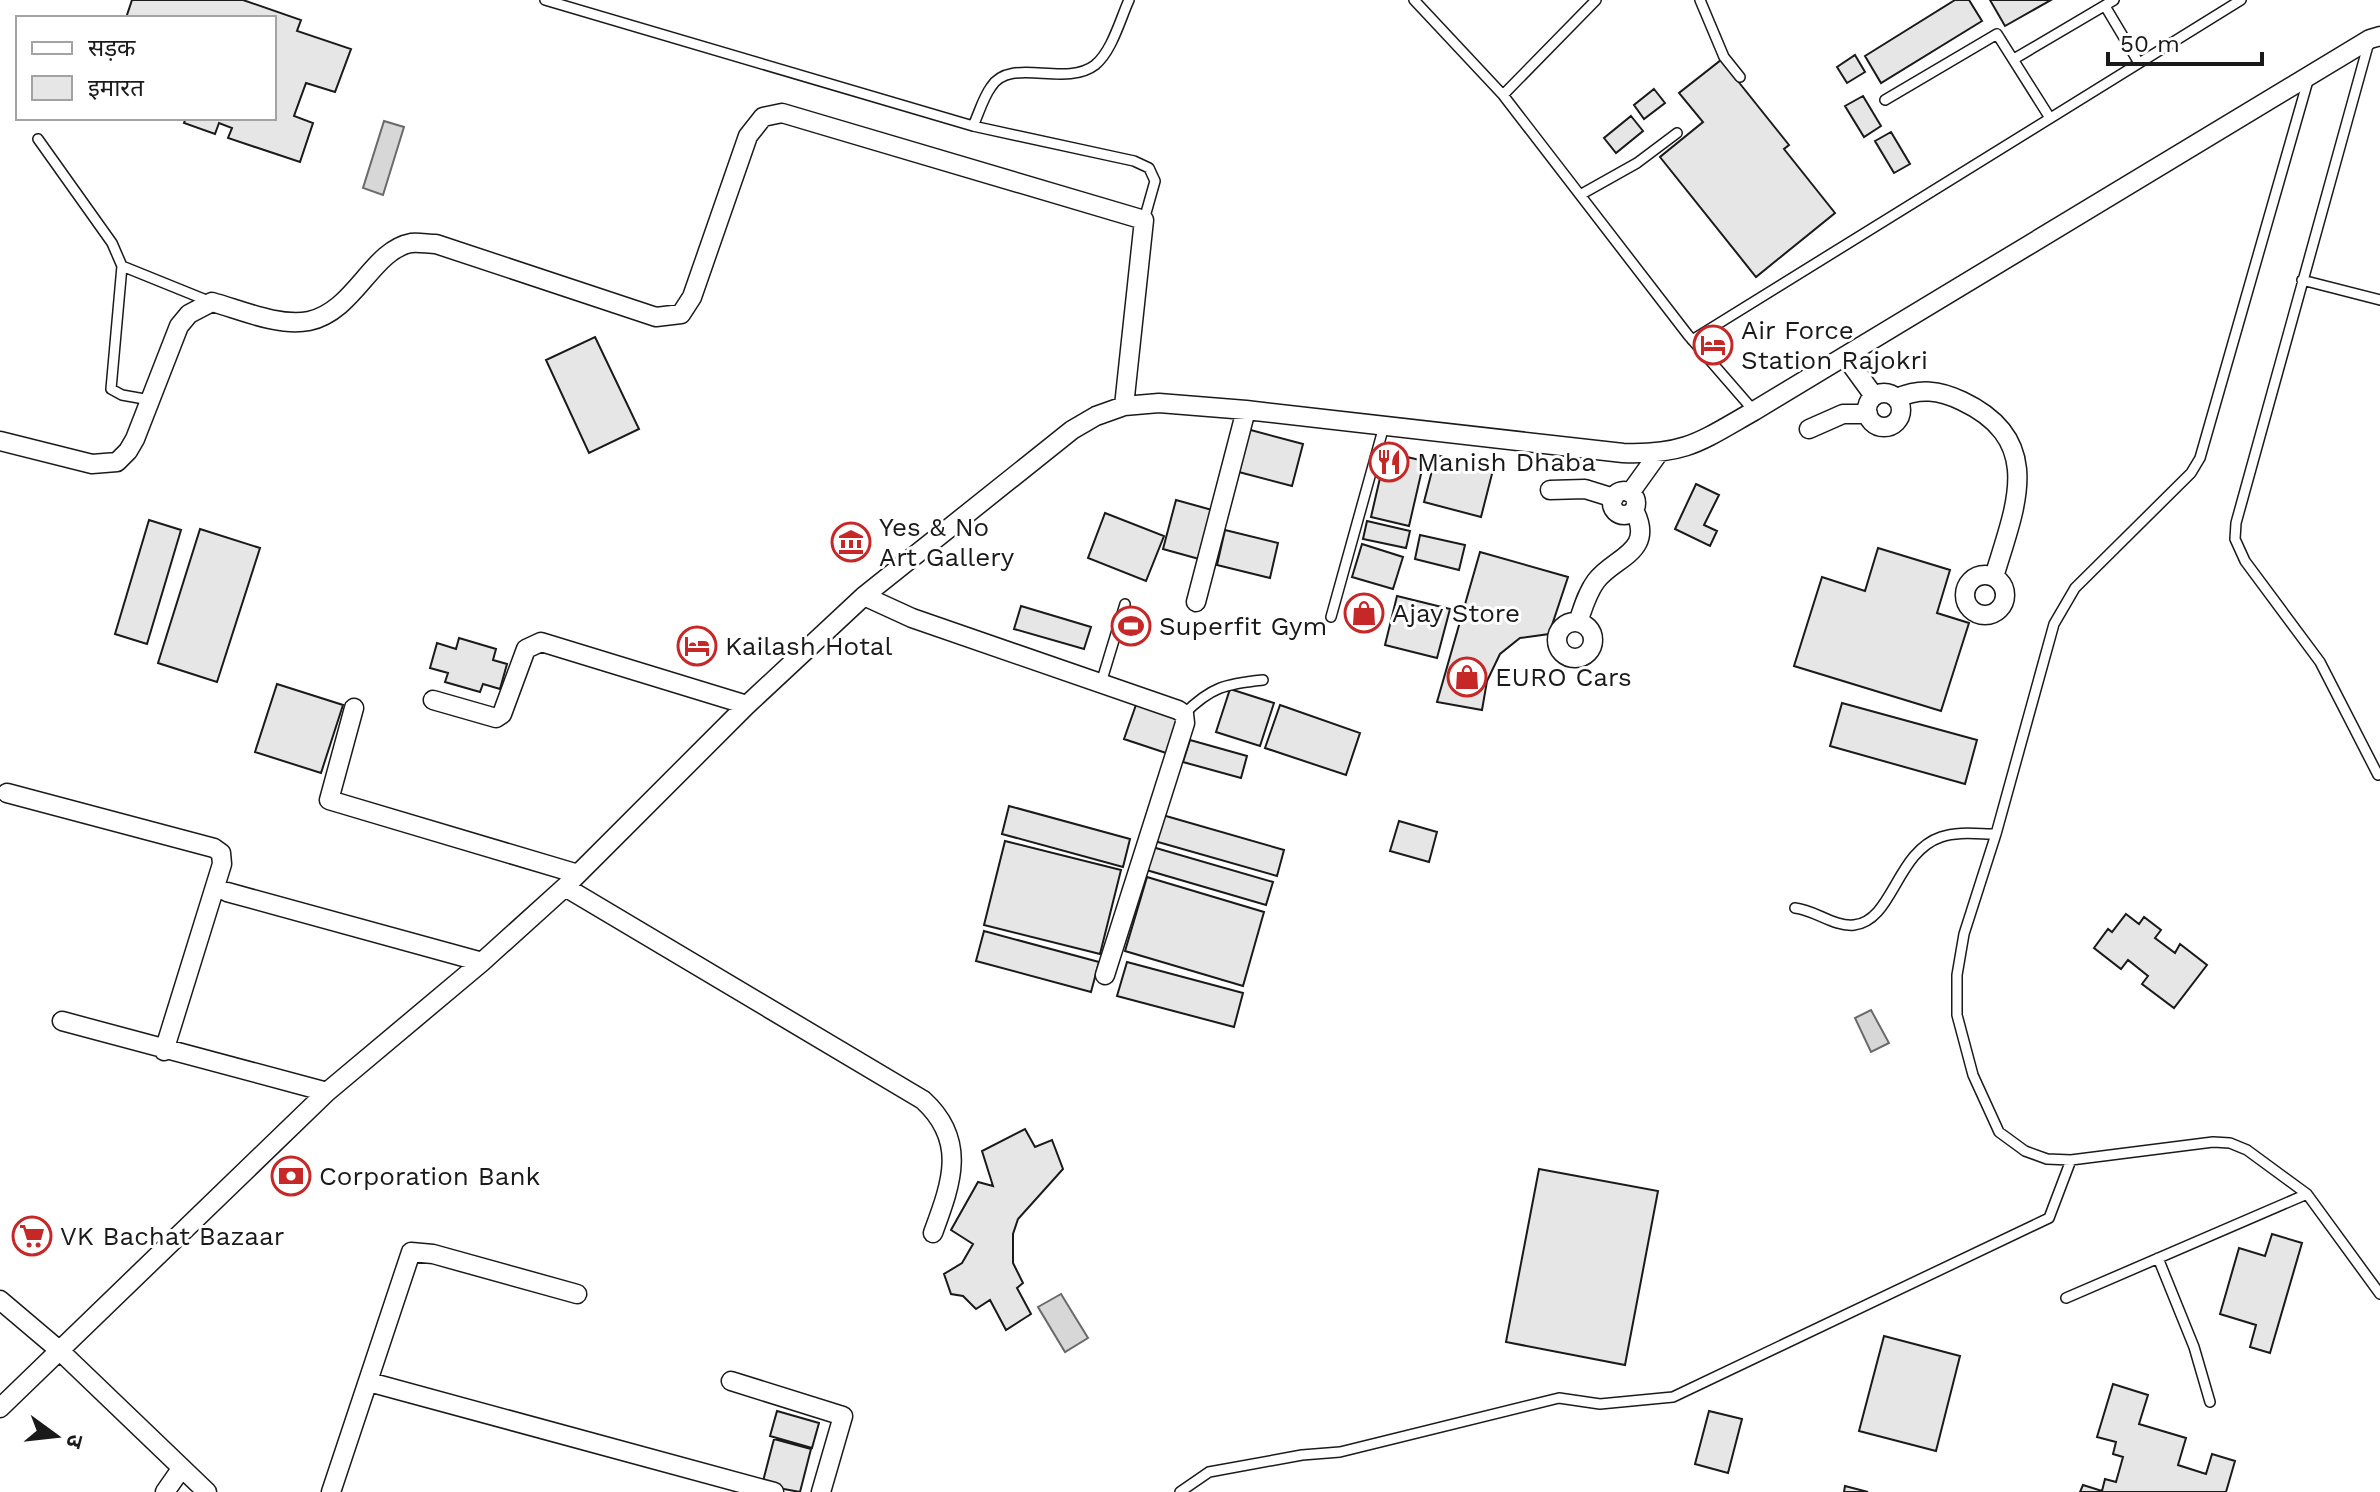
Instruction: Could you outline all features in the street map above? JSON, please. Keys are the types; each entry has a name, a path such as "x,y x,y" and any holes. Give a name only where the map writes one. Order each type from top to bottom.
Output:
{"street":[{"path":"0,1408 327,1092 482,962 572,881 747,705 864,596 1072,430 1096,416 1124,406 1159,403 1623,453 1658,454 1690,448 2375,37"},
{"path":"0,441 92,464 117,462 128,451 179,326 189,314 212,302 280,321 308,322 335,312 388,255 410,243 436,244 656,317 681,314 692,297 748,136 763,117 772,113 782,113 1144,220 1124,406"},
{"path":"1845,356 1871,405 1874,423 1890,426 1901,414 1897,398"},
{"path":"1809,429 1871,405 1887,393 1897,398 1925,391 1953,397 1974,407 1994,423 2010,445 2018,466 2019,487 2015,508 1994,577"},
{"path":"1196,602 1246,410"},
{"path":"1626,500 1658,454"},
{"path":"1550,490 1574,488 1626,500 1639,522 1632,551 1625,560 1597,580 1578,622"},
{"path":"864,596 912,618 1184,714 1185,723 1105,975"},
{"path":"433,700 496,718 502,714 526,649 541,642 747,705"},
{"path":"354,708 329,800 572,881 935,1110 954,1156 949,1189 933,1233"},
{"path":"7,793 214,848 221,853 222,864 164,1051"},
{"path":"227,892 482,962"},
{"path":"62,1021 164,1051 327,1092"},
{"path":"331,1492 411,1252 433,1254 577,1294"},
{"path":"0,1300 59,1350 207,1492"},
{"path":"731,1381 843,1416 821,1492"},
{"path":"369,1382 774,1492"},
{"path":"165,1492 181,1469"}],"lane":[{"path":"545,0 973,126 1134,161 1149,168 1155,181 1144,220"},
{"path":"973,126 992,84 1002,77 1026,72 1069,76 1095,65 1106,52 1129,0"},
{"path":"1414,0 1503,95 1692,340 1754,411"},
{"path":"1503,95 1596,0"},
{"path":"1700,0 1724,57 1740,77"},
{"path":"1692,340 2241,0"},
{"path":"2014,59 2109,3 2139,63"},
{"path":"1885,100 1992,35 2000,36 2050,118"},
{"path":"2375,37 2302,280 2236,523 2235,539 2245,561 2320,662 2378,775"},
{"path":"2310,76 2200,458 2191,473 2075,588 2054,624 1996,834 1964,934 1957,975 1957,1015 1973,1075 1999,1132 2025,1151 2047,1159 2071,1160 2213,1142 2230,1143 2247,1150 2307,1194 2380,1294"},
{"path":"1580,195 1637,163 1677,133"},
{"path":"38,139 112,243 122,266 110,384 115,393 150,400"},
{"path":"122,266 212,302"},
{"path":"2302,280 2380,300"},
{"path":"1331,617 1384,426"},
{"path":"1101,683 1125,604"},
{"path":"1184,714 1203,695 1221,687 1263,680"},
{"path":"1795,908 1851,926 1866,923 1876,915 1912,856 1923,847 1945,835 1996,834"},
{"path":"1180,1492 1209,1472 1302,1455 1340,1452 1559,1398 1600,1404 1673,1397 2049,1218 2071,1160"},
{"path":"2066,1298 2307,1194"},
{"path":"2158,1258 2194,1347 2210,1402"}],"shaded area":[{"path":"384,121 404,127 383,195 363,188"},
{"path":"1871,1010 1889,1043 1871,1052 1855,1018"},
{"path":"1061,1294 1088,1338 1065,1352 1038,1307"}],"building":[{"path":"132,0 243,0 301,20 297,31 351,49 335,92 306,83 294,116 313,123 300,162 228,138 232,128 219,123 215,134 184,123 185,120 276,120 276,16 127,16"},
{"path":"1955,0 1969,0 1982,21 1881,83 1865,56"},
{"path":"1990,0 2051,0 2005,26"},
{"path":"1855,55 1865,72 1847,83 1837,67"},
{"path":"1721,60 1789,145 1784,149 1835,213 1756,277 1660,157 1703,122 1679,93"},
{"path":"1654,89 1665,103 1644,119 1634,105"},
{"path":"1863,96 1881,126 1864,137 1845,106"},
{"path":"1631,116 1643,131 1616,153 1604,138"},
{"path":"1891,132 1910,164 1894,173 1875,141"},
{"path":"595,337 639,429 589,453 546,360"},
{"path":"1247,429 1303,444 1292,486 1235,471"},
{"path":"1386,452 1424,461 1409,526 1371,517"},
{"path":"1436,455 1493,470 1481,517 1424,502"},
{"path":"1696,484 1719,495 1704,525 1717,531 1710,546 1675,529"},
{"path":"1176,500 1212,510 1199,559 1163,549"},
{"path":"1105,513 1164,536 1146,581 1088,558"},
{"path":"149,520 181,530 147,644 115,634"},
{"path":"1367,521 1410,531 1406,548 1363,539"},
{"path":"200,529 260,548 217,682 158,663"},
{"path":"1225,530 1278,543 1270,578 1217,565"},
{"path":"1420,535 1465,545 1459,570 1415,559"},
{"path":"1362,544 1403,557 1393,589 1352,577"},
{"path":"1878,548 1950,570 1937,613 1969,623 1941,711 1794,666 1822,577 1865,591"},
{"path":"1480,552 1568,577 1549,634 1520,638 1500,654 1487,681 1482,710 1437,702"},
{"path":"1397,596 1450,609 1437,658 1385,645"},
{"path":"1021,606 1091,627 1084,649 1014,629"},
{"path":"459,638 496,649 493,660 507,664 500,689 483,684 480,692 445,682 448,673 430,668 437,643 456,649"},
{"path":"277,684 343,705 321,773 255,752"},
{"path":"1230,689 1274,703 1260,746 1216,732"},
{"path":"1137,702 1181,717 1169,754 1124,739"},
{"path":"1842,703 1977,740 1965,784 1830,746"},
{"path":"1280,705 1360,733 1346,775 1265,748"},
{"path":"1190,740 1247,756 1241,778 1183,762"},
{"path":"1009,806 1130,839 1123,867 1002,834"},
{"path":"1159,814 1284,850 1277,876 1151,840"},
{"path":"1399,821 1437,832 1429,862 1390,851"},
{"path":"1005,841 1121,870 1100,954 984,925"},
{"path":"1149,846 1273,882 1266,905 1143,869"},
{"path":"1147,877 1264,912 1243,986 1125,951"},
{"path":"2126,914 2139,924 2144,917 2161,930 2155,938 2175,953 2180,944 2207,965 2174,1008 2142,984 2148,976 2128,960 2121,969 2094,948 2108,929 2112,932"},
{"path":"984,931 1099,962 1091,992 976,961"},
{"path":"1127,962 1243,993 1234,1027 1117,996"},
{"path":"1025,1129 1035,1147 1052,1140 1063,1169 1018,1219 1013,1234 1013,1263 1023,1283 1017,1288 1031,1314 1006,1330 990,1300 976,1309 963,1296 951,1294 944,1274 962,1263 973,1244 951,1230 978,1182 993,1186 982,1151"},
{"path":"1539,1169 1658,1191 1625,1365 1506,1342"},
{"path":"2272,1234 2302,1243 2270,1353 2250,1347 2256,1325 2220,1314 2239,1248 2265,1256"},
{"path":"1884,1336 1960,1356 1936,1451 1859,1431"},
{"path":"2113,1384 2148,1395 2139,1424 2186,1438 2178,1465 2206,1474 2212,1454 2235,1461 2226,1492 2080,1492 2083,1485 2102,1491 2105,1479 2116,1482 2123,1457 2113,1454 2116,1442 2097,1437"},
{"path":"777,1411 819,1423 812,1448 770,1436"},
{"path":"1709,1411 1742,1419 1728,1473 1695,1464"},
{"path":"774,1439 811,1449 800,1492 762,1485"},
{"path":"1845,1486 1868,1492 1844,1492"}],"place":[{"name":"Air Force Station Rajokri","path":"1713,345"},
{"name":"Manish Dhaba","path":"1389,462"},
{"name":"Yes & No Art Gallery","path":"851,542"},
{"name":"Ajay Store","path":"1364,613"},
{"name":"Superfit Gym","path":"1131,626"},
{"name":"Kailash Hotal","path":"697,646"},
{"name":"EURO Cars","path":"1467,677"},
{"name":"Corporation Bank","path":"291,1176"},
{"name":"VK Bachat Bazaar","path":"32,1236"}]}
